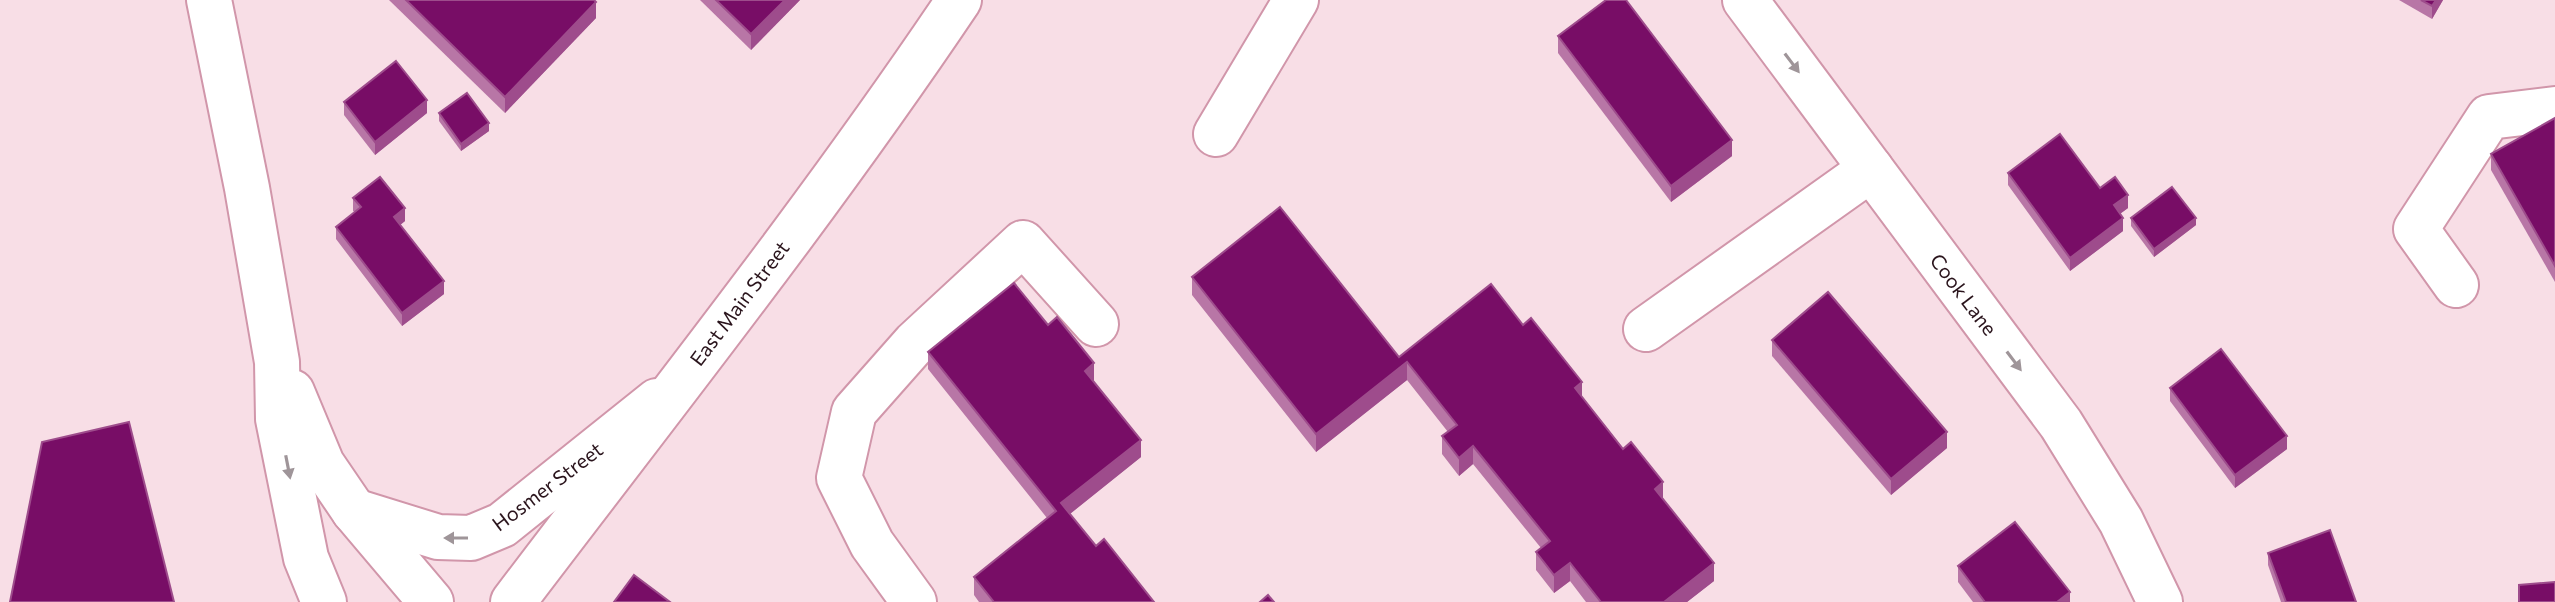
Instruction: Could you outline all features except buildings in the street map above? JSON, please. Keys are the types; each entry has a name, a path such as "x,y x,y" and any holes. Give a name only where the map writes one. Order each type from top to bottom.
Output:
{"street":[{"path":"209,0 247,188 277,362 278,419 306,558 324,602"},
{"name":"East Main Street","path":"513,602 907,78 959,0"},
{"path":"1216,134 1296,0"},
{"name":"Cook Lane","path":"1745,0 2061,424 2121,521 2160,602"},
{"path":"2456,285 2416,229 2489,117 2555,109"},
{"path":"1646,329 1871,169"},
{"path":"914,602 872,544 839,478 854,412 915,343 1023,243 1096,324"},
{"path":"277,362 322,464 354,511 431,602"},
{"name":"Hosmer Street","path":"354,511 438,537 471,538 502,525 678,385"},
{"path":"306,558 347,602"}]}
